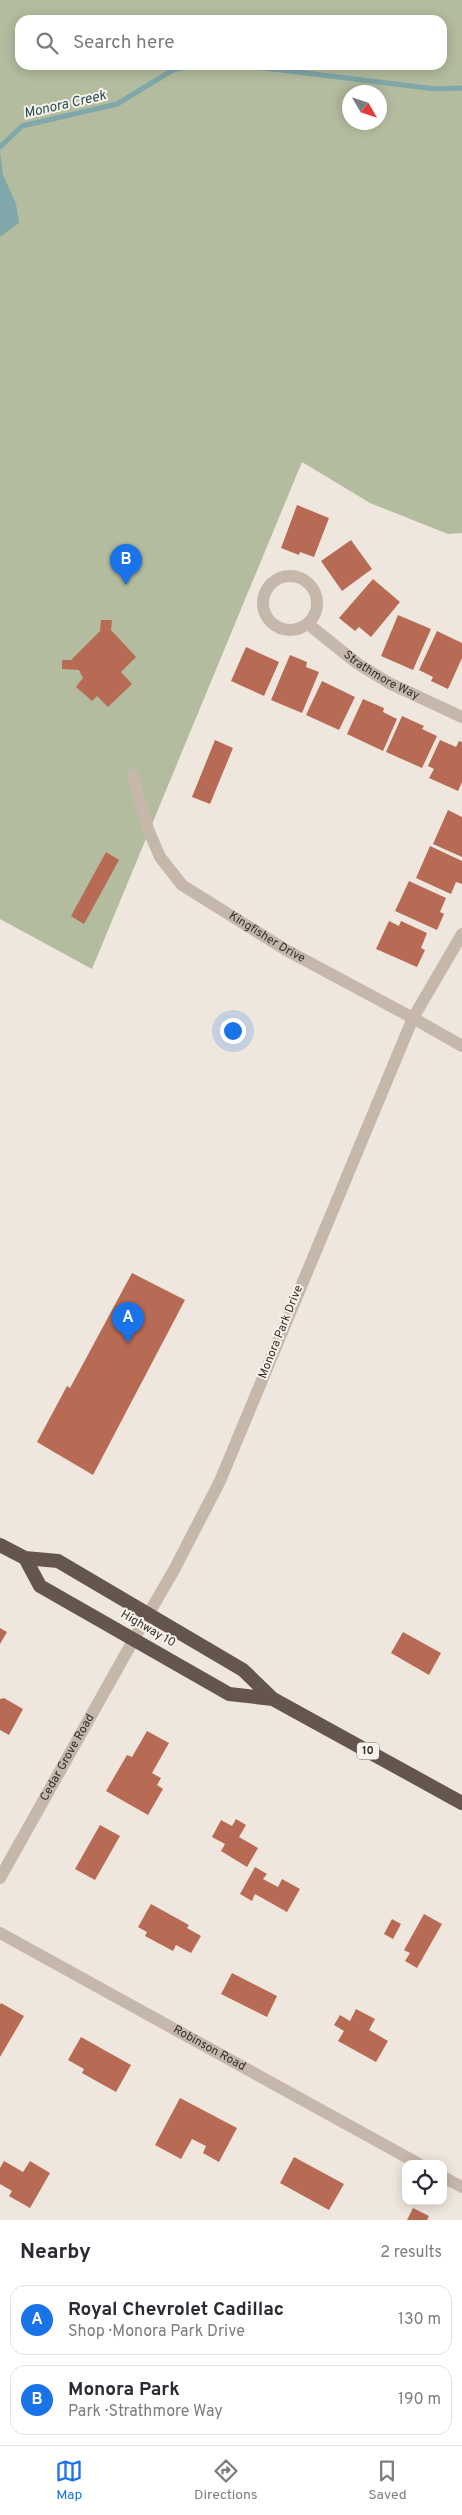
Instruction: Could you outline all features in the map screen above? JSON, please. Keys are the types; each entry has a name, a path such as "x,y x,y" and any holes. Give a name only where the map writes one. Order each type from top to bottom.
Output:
{"highway":[{"name":"Highway 10","path":"0,1545 25,1558 58,1562 243,1670 273,1699 462,1803"},
{"name":"Highway 10","path":"25,1558 40,1586 229,1694 273,1699"}],"street":[{"path":"290,576 310,585 317,602 308,624 289,630 276,626 269,620 263,603 265,594 273,582 290,576"},
{"name":"Strathmore Way","path":"308,624 358,664 389,683 462,717"},
{"name":"Kingfisher Drive","path":"133,775 148,829 157,850 170,873 182,885 286,950 462,1046"},
{"name":"Monora Park Drive","path":"134,1639 220,1481 413,1018 462,934"},
{"name":"Cedar Grove Road","path":"0,1878 134,1639"},
{"name":"Robinson Road","path":"0,1933 412,2160"},
{"path":"447,2179 462,2187"}],"green space":[{"path":"0,0 462,0 462,533 448,534 370,503 302,462 92,969 0,919"}],"water":[{"path":"0,150 3,175 16,204 19,223 0,237"}],"building":[{"path":"297,505 329,518 314,557 300,552 299,555 281,548"},
{"path":"351,540 372,569 342,591 321,561"},
{"path":"373,579 400,602 371,637 359,627 355,631 339,618"},
{"path":"398,615 431,629 413,670 381,656"},
{"path":"101,620 112,620 111,630 136,657 121,672 132,684 108,707 97,696 92,701 76,687 83,678 79,670 62,669 62,660 71,660 100,631"},
{"path":"437,631 462,643 462,658 448,689 431,681 433,677 419,670"},
{"path":"246,647 279,662 264,696 231,681"},
{"path":"290,655 307,662 306,667 319,672 302,713 271,700"},
{"path":"322,681 355,697 339,730 306,715"},
{"path":"363,699 384,708 383,712 397,719 383,751 347,734"},
{"path":"402,716 424,726 422,729 437,736 422,768 386,752"},
{"path":"215,740 233,748 210,804 192,797"},
{"path":"440,740 456,747 459,741 462,742 462,782 458,791 429,778 434,769 428,766"},
{"path":"448,810 462,817 462,857 433,844"},
{"path":"430,846 462,861 462,884 456,882 451,894 416,878"},
{"path":"106,852 119,860 84,924 71,916"},
{"path":"409,881 446,898 440,912 444,914 437,930 395,911"},
{"path":"389,921 399,926 401,921 427,933 421,948 425,950 417,967 376,949"},
{"path":"132,1273 185,1300 93,1475 37,1442 67,1386 70,1388"},
{"path":"0,1628 7,1632 0,1644"},
{"path":"403,1632 441,1653 429,1675 391,1653"},
{"path":"4,1698 23,1709 9,1735 0,1730 0,1699"},
{"path":"147,1731 169,1743 152,1773 161,1778 157,1785 163,1789 148,1815 106,1791 127,1755 132,1757"},
{"path":"236,1819 246,1825 239,1837 258,1848 247,1867 221,1851 225,1844 212,1837 221,1820 232,1826"},
{"path":"100,1825 120,1836 95,1880 75,1869"},
{"path":"255,1867 267,1874 263,1879 278,1887 282,1879 300,1889 287,1912 255,1894 252,1901 240,1894"},
{"path":"151,1904 189,1925 187,1928 201,1936 191,1953 176,1945 173,1951 145,1936 147,1932 138,1927"},
{"path":"424,1914 442,1924 417,1968 405,1961 410,1953 404,1950"},
{"path":"392,1919 401,1924 393,1939 384,1934"},
{"path":"232,1973 277,1996 267,2017 221,1994"},
{"path":"1,2003 24,2016 0,2057 0,2005"},
{"path":"356,2009 375,2019 369,2030 388,2041 376,2062 338,2041 344,2031 334,2025 340,2015 350,2021"},
{"path":"81,2037 131,2065 116,2092 82,2073 84,2069 68,2060"},
{"path":"180,2098 237,2128 219,2162 203,2153 206,2146 192,2139 181,2159 155,2145"},
{"path":"294,2157 344,2184 329,2210 280,2183"},
{"path":"4,2161 23,2172 30,2161 50,2173 30,2208 9,2196 12,2191 0,2184 0,2168"},
{"path":"413,2208 429,2216 427,2220 407,2220"}],"waterway":[{"name":"Monora Creek","path":"0,147 22,126 117,104 173,70"},
{"name":"Monora Creek","path":"281,70 436,89 462,88"}],"place":[{"name":"Monora Park","path":"126,585"},
{"name":"Royal Chevrolet Cadillac","path":"128,1343"}]}
